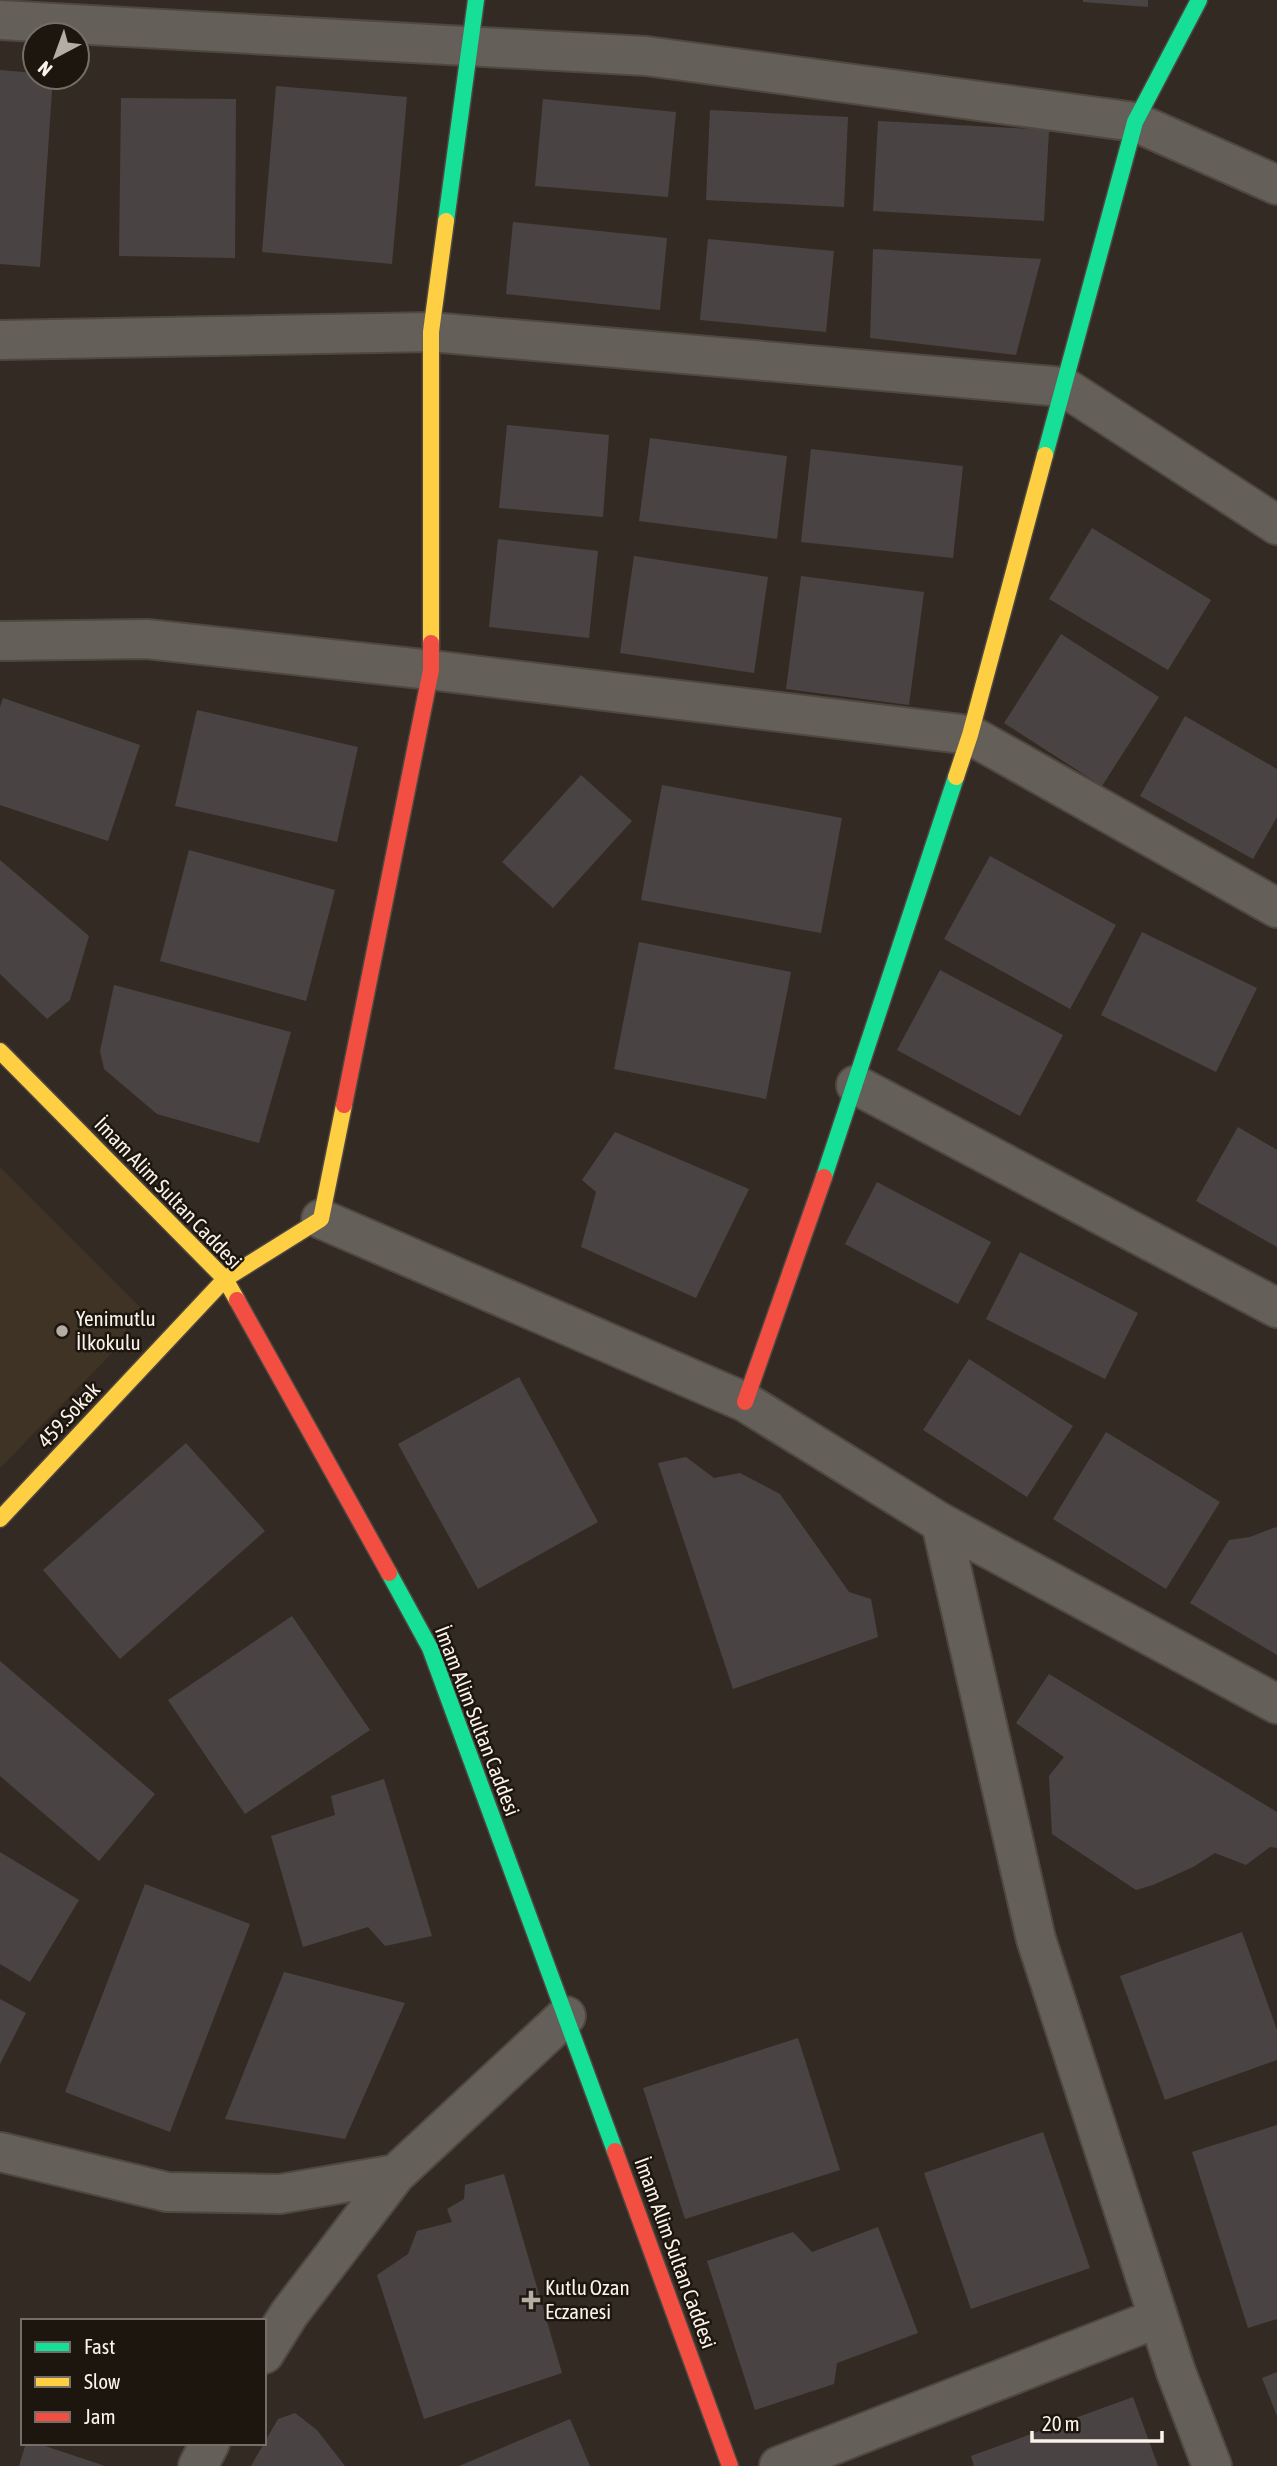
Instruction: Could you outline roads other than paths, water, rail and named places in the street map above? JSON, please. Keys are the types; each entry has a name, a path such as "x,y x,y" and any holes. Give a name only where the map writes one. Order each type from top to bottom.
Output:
{"street":[{"path":"475,0 431,332 431,670 321,1219 746,1402 941,1523 1277,1704"},
{"path":"746,1402 856,1084 970,735 1135,122 1199,0"},
{"path":"0,20 646,56 1135,122 1277,185"},
{"path":"0,340 431,332 1064,387 1277,525"},
{"path":"0,641 147,639 431,670 970,735 1277,908"},
{"name":"İmam Alim Sultan Caddesi","path":"0,1051 225,1279 430,1648 730,2466"},
{"path":"856,1084 1277,1308"},
{"name":"459.Sokak","path":"0,1519 225,1279 321,1219"},
{"path":"941,1523 1036,1939 1158,2318 1212,2466"},
{"path":"266,2351 289,2315 396,2174 566,2016"},
{"path":"0,2151 167,2192 280,2194 396,2174"},
{"path":"779,2466 1158,2318"},
{"path":"198,2466 209,2445"}],"place":[{"name":"Yenimutlu İlkokulu","path":"62,1331"},
{"name":"Kutlu Ozan Eczanesi","path":"531,2300"}]}
